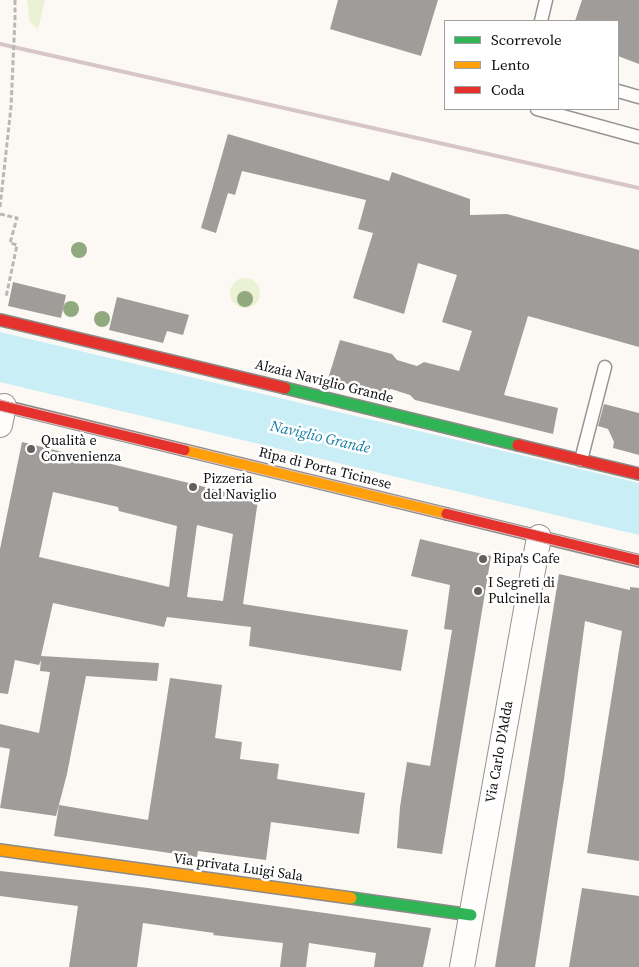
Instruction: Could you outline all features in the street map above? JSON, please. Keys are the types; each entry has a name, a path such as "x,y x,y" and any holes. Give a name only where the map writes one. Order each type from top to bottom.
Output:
{"street":[{"name":"Alzaia Naviglio Grande","path":"1,320 639,474"},
{"name":"Ripa di Porta Ticinese","path":"1,412 639,561"},
{"name":"Via Carlo D'Adda","path":"462,967 539,537"},
{"name":"Via privata Luigi Sala","path":"0,850 471,915"}],"lane":[{"path":"541,20 546,0"},
{"path":"619,91 639,97"},
{"path":"541,110 639,137"},
{"path":"581,460 605,367"}],"path":[{"path":"0,207 11,106 15,0"},
{"path":"0,214 17,218 10,243 18,245 1,320"}],"green space":[{"path":"27,0 45,0 38,29 30,22"},
{"path":"245,278 251,279 259,287 259,299 251,307 245,308 239,307 231,299 230,293 231,287 239,279"}],"water":[{"name":"Naviglio Grande","path":"0,332 639,483 639,535 0,382"}],"building":[{"path":"338,0 438,0 421,56 330,29"},
{"path":"582,0 639,0 639,64 619,56 619,20 575,20"},
{"path":"228,134 389,181 392,172 470,199 470,215 507,214 639,250 639,347 528,316 504,395 558,408 553,434 415,400 410,395 391,389 383,393 328,379 340,340 392,354 397,360 417,366 424,362 459,371 472,331 442,322 457,275 418,263 404,314 353,298 373,233 358,229 366,200 242,171 235,195 228,193 216,233 201,228"},
{"path":"13,282 66,295 61,318 8,306"},
{"path":"117,297 189,315 183,335 167,331 163,343 109,330"},
{"path":"604,404 639,413 639,455 613,448 614,442 608,429 598,426"},
{"path":"22,442 258,500 243,604 408,630 401,671 249,646 251,627 167,617 164,627 53,603 41,656 159,663 157,681 86,676 67,774 56,816 0,808 10,749 0,747 0,724 39,733 50,672 40,671 41,660 39,665 15,660 8,694 0,693 0,549","holes":["53,492 118,507 119,511 177,526 169,587 39,557","197,525 233,534 223,601 187,597"]},
{"path":"420,539 491,556 442,854 397,848 400,807 407,762 430,766 452,630 444,629 450,585 411,576"},
{"path":"559,574 630,590 630,587 639,588 639,861 587,853 622,631 585,621 564,779 535,967 495,967"},
{"path":"170,678 222,685 215,738 242,742 240,759 279,764 277,779 365,793 359,834 271,822 266,860 198,851 197,857 54,836 59,805 148,820"},
{"path":"0,871 148,888 431,928 423,967 374,967 376,953 309,943 306,967 280,967 283,943 213,935 214,933 143,923 137,967 69,967 78,906 0,896"},
{"path":"582,888 639,896 639,967 569,967"}],"tram line":[{"path":"0,400 639,555"},
{"path":"0,411 639,566"}],"railway":[{"path":"0,44 639,188"}],"traffic: fast":[{"path":"285,388 518,445"},
{"path":"351,898 471,915"}],"traffic: slow":[{"path":"184,450 447,514"},
{"path":"0,850 351,898"}],"traffic: jam":[{"path":"1,320 285,388"},
{"path":"0,405 184,450"},
{"path":"518,445 639,474"},
{"path":"447,514 639,561"}],"place":[{"name":"Qualità e Convenienza","path":"31,449"},
{"name":"Pizzeria del Naviglio","path":"193,487"},
{"name":"Ripa's Cafe","path":"483,559"},
{"name":"I Segreti di Pulcinella","path":"478,591"}]}
